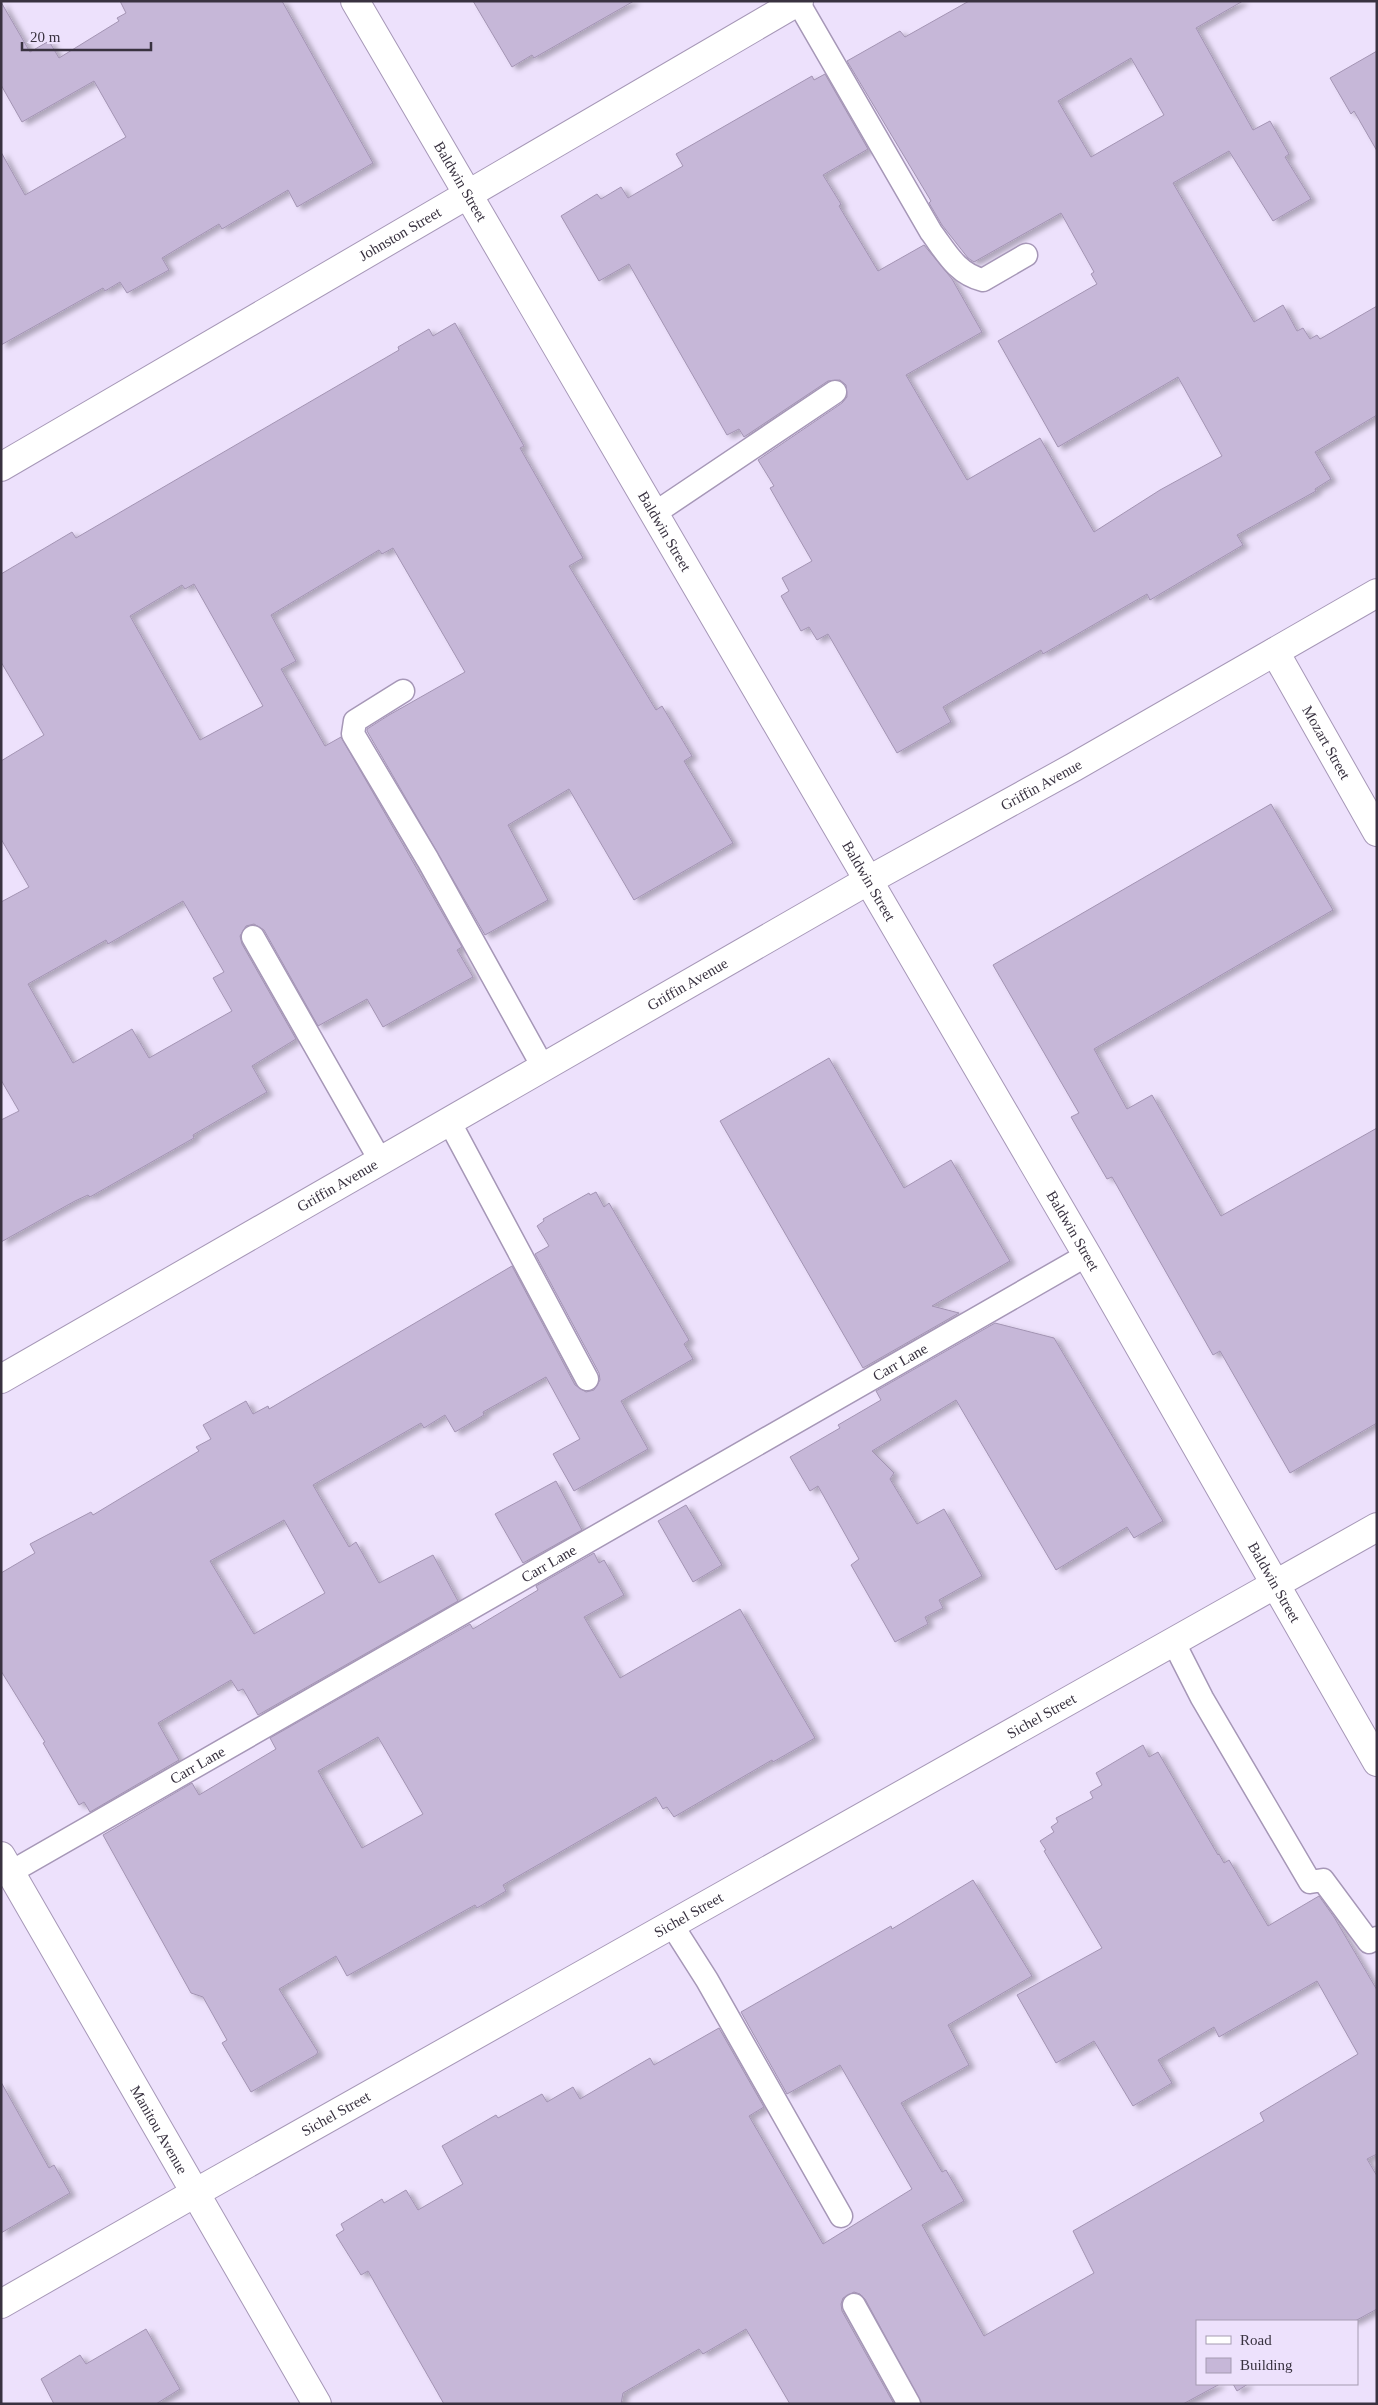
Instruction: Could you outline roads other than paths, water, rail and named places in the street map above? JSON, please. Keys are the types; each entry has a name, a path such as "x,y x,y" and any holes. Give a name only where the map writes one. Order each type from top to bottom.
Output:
{"street":[{"name":"Baldwin Street","path":"355,1 869,880 1377,1762"},
{"name":"Johnston Street","path":"1,466 798,2"},
{"name":"Griffin Avenue","path":"1,1379 869,880 1074,767 1377,593"},
{"name":"Mozart Street","path":"1275,652 1377,832"},
{"name":"Sichel Street","path":"1,2304 1377,1527"},
{"name":"Manitou Avenue","path":"6,1864 317,2404"}],"lane":[{"path":"798,2 931,232 955,265 973,278 983,280 1026,255"},
{"path":"655,513 835,392"},
{"path":"403,691 355,720 353,734 428,860 544,1067"},
{"path":"253,937 380,1160"},
{"path":"449,1121 587,1379"},
{"name":"Carr Lane","path":"6,1864 1086,1255"},
{"path":"1174,1643 1202,1698 1310,1882 1323,1880 1369,1942 1377,1938"},
{"path":"672,1925 707,1980 841,2216"},
{"path":"854,2305 908,2404"}]}
